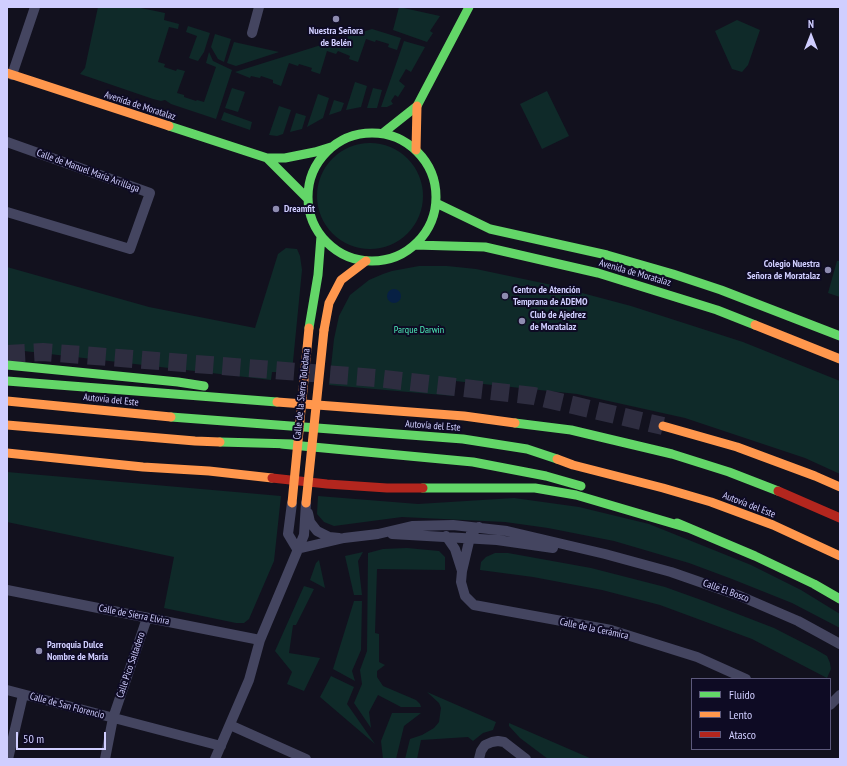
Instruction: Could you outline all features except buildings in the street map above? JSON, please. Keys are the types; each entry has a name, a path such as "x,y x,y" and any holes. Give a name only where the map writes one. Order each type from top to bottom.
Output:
{"main road":[{"path":"383,133 417,106 469,7"},
{"name":"Avenida de Moratalaz","path":"10,74 267,158 285,158 331,147"},
{"path":"416,150 417,106"},
{"path":"365,133 383,133 406,142 416,150 425,161 432,174 436,188 436,203 433,219 426,233 415,245 400,255 384,260 366,261 349,257 334,248 321,236 309,211 308,200 310,180 318,162 331,147 353,136 365,133"},
{"name":"Avenida de Moratalaz","path":"267,158 308,200"},
{"name":"Avenida de Moratalaz","path":"436,203 490,229 607,255 672,274 721,290 840,336"},
{"name":"Calle de la Sierra Toledana","path":"292,502 309,328 318,275 321,236"},
{"name":"Avenida de Moratalaz","path":"415,245 485,247 598,274 717,310 840,359"},
{"name":"Calle de la Sierra Toledana","path":"306,505 324,330 329,303 341,280 366,261"},
{"path":"7,365 178,382 285,403"},
{"name":"Autovía del Este","path":"7,381 464,416 571,430 672,454 729,472 791,496 840,518"},
{"name":"Autovía del Este","path":"7,401 200,420 463,439 527,449 573,464 712,502 773,525 840,556"},
{"path":"7,425 195,441 392,446 490,456"},
{"path":"663,426 738,447 840,487"},
{"path":"7,444 327,484 387,488 535,488 576,495 688,528"},
{"path":"281,444 473,462 546,476 588,488"},
{"path":"7,453 266,477"},
{"path":"535,461 573,464"},
{"path":"608,495 648,509 688,528 755,556 814,584 840,599"}],"street":[{"path":"10,74 35,7"},
{"path":"252,33 259,7"},
{"name":"Calle de Manuel María Arrillaga","path":"7,142 150,193 130,249 7,212"},
{"name":"Calle de la Sierra Toledana","path":"292,502 288,534 297,549"},
{"name":"Calle de la Sierra Toledana","path":"215,759 249,680 260,640 304,535 306,505"},
{"name":"Calle El Bosco","path":"306,505 310,522 317,531 329,537 344,538"},
{"name":"Calle El Bosco","path":"297,549 344,538 378,534 412,526 453,525 507,531 605,554 671,572 740,596 798,620 840,644"},
{"path":"470,539 471,533 479,527"},
{"name":"Calle El Bosco","path":"378,534 446,536 497,540 605,554"},
{"name":"Calle de la Cerámica","path":"446,536 455,550 462,571"},
{"name":"Calle de la Cerámica","path":"470,539 462,571 461,582 465,596 474,605 611,630 697,657 744,678"},
{"name":"Calle de Sierra Elvira","path":"7,590 260,640"},
{"name":"Calle Pico Saltadero","path":"105,759 113,718 147,618"},
{"name":"Calle de San Florencio","path":"7,690 221,746"},
{"path":"8,759 23,695"},
{"path":"831,704 840,695"},
{"path":"230,725 291,756 306,759"},
{"path":"479,759 481,751 485,745 492,742 504,742 526,759"}],"green space":[{"path":"98,7 136,7 165,13 164,20 179,24 178,29 169,27 158,62 165,64 164,67 176,71 177,69 185,71 177,93 184,95 184,97 204,102 216,67 206,63 209,52 213,61 232,70 216,119 171,104 165,100 161,101 153,99 80,74 85,68"},
{"path":"399,7 440,16 430,31 433,33 427,42 393,30"},
{"path":"737,20 760,30 748,65 742,72 732,69 715,31"},
{"path":"188,26 210,33 204,52 198,61 189,58 197,36 186,32"},
{"path":"372,29 401,38 397,50 388,47 389,44 366,39 358,62 349,59 350,56 338,51 336,54 327,51 320,74 311,71 312,68 289,63 281,86 273,83 273,80 261,76 260,78 251,76 250,78 235,72"},
{"path":"215,34 231,39 224,62 218,59 211,47"},
{"path":"404,41 425,47 411,72 406,69 399,81 405,86 398,97 395,95 391,101 393,104 387,107 381,107"},
{"path":"234,42 279,52 236,66 227,63"},
{"path":"355,82 367,86 361,107 346,110"},
{"path":"232,88 245,92 238,112 225,108"},
{"path":"373,88 382,90 377,108 367,108"},
{"path":"547,91 569,136 542,149 520,104"},
{"path":"318,94 329,98 323,118 307,127"},
{"path":"334,100 344,103 341,111 329,115"},
{"path":"279,106 291,110 283,134 277,136 269,135"},
{"path":"224,112 252,122 250,130 221,120"},
{"path":"296,113 306,116 302,129 290,132"},
{"path":"370,143 390,147 407,159 419,176 423,196 419,216 407,233 390,245 370,249 350,245 333,233 321,216 317,196 321,176 333,159 350,147"},
{"path":"286,248 297,249 300,256 302,270 292,372 272,372 271,380 7,349 7,267 149,307 255,328 278,254"},
{"path":"837,261 840,261 840,297 828,293"},
{"name":"Parque Darwin","path":"419,266 447,266 476,269 552,285 631,306 743,342 840,381 840,474 805,458 685,418 577,394 455,381 454,396 329,385 334,339 339,316 350,295 369,280 383,274"},
{"path":"7,472 281,496 274,561 249,619 244,623 236,623 164,608 174,557 7,522"},
{"path":"318,496 418,504 514,498 579,507 649,524 751,565 801,590 840,614 840,628 792,603 732,579 689,563 614,541 548,528 505,522 402,517 334,526 324,522 317,514"},
{"path":"407,548 439,551 445,557 445,570 377,569 375,633 379,634 379,662 385,665 377,671 377,677 383,686 416,700 421,707 401,707 378,695 369,712 371,728 354,703 362,684 360,670 367,651 368,553 383,549"},
{"path":"363,552 358,561 362,595 354,595 345,556"},
{"path":"495,553 508,553 591,568 665,587 774,628 827,656 831,669 827,678 752,639 660,605 602,590 533,577 480,570 481,562 486,557"},
{"path":"319,560 325,588 310,580 316,563"},
{"path":"304,586 314,589 296,625 293,625 289,653 320,658 304,691 287,684 292,672 275,651"},
{"path":"354,601 362,601 361,650 352,671 355,681 333,669"},
{"path":"331,676 354,687 347,704 375,744 320,697"},
{"path":"427,692 496,722 493,730 483,733 473,741 468,737 421,740 417,759 405,759 410,739 422,735 434,728 439,722 441,708 439,703"},
{"path":"392,713 421,713 404,726 396,759 383,759 381,741"},
{"path":"509,723 592,759 548,759 520,738 509,726"}],"water":[{"path":"394,289 399,291 401,296 399,301 394,303 389,301 387,296 389,291"}],"tunnel":[{"path":"7,354 43,352 376,378 534,396 663,426"}],"traffic: fast":[{"path":"383,133 417,106 469,7"},
{"path":"169,126 267,158 285,158 331,147"},
{"path":"366,133 378,133 397,138 413,147 422,156 431,172 435,185 436,197 435,209 431,222 422,238 413,247 391,258 378,261 366,261 347,256 331,247 322,238 311,216 308,203 308,191 313,172 322,156 331,147 353,136 366,133"},
{"path":"267,158 308,199"},
{"path":"436,203 490,229 607,255 673,274 721,290 840,336"},
{"path":"309,328 318,275 321,236"},
{"path":"415,245 485,247 598,273 717,310 755,325"},
{"path":"7,365 178,382 204,386"},
{"path":"7,381 277,402"},
{"path":"171,417 463,439 527,449 557,459"},
{"path":"515,423 571,430 672,454 729,472 778,491"},
{"path":"220,442 293,444"},
{"path":"281,444 473,462 546,476 581,486"},
{"path":"423,488 535,488 576,495 688,528"},
{"path":"677,523 755,556 814,584 840,599"}],"traffic: slow":[{"path":"7,73 169,126"},
{"path":"416,150 417,106"},
{"path":"324,330 329,303 341,280 366,261"},
{"path":"755,325 840,359"},
{"path":"292,503 309,328"},
{"path":"306,503 324,330"},
{"path":"7,401 171,417"},
{"path":"277,402 464,416 515,423"},
{"path":"7,425 220,442"},
{"path":"663,426 737,447 815,476 840,487"},
{"path":"7,453 272,478"},
{"path":"557,459 573,465 711,502 773,525 840,556"}],"traffic: jam":[{"path":"272,478 327,484 387,488 423,488"},
{"path":"778,491 840,518"}],"place":[{"name":"Nuestra Señora de Belén","path":"336,19"},
{"name":"Dreamfit","path":"276,209"},
{"name":"Colegio Nuestra Señora de Moratalaz","path":"828,270"},
{"name":"Centro de Atención Temprana de ADEMO","path":"505,296"},
{"name":"Club de Ajedrez de Moratalaz","path":"522,321"},
{"name":"Parroquia Dulce Nombre de María","path":"39,651"}]}
